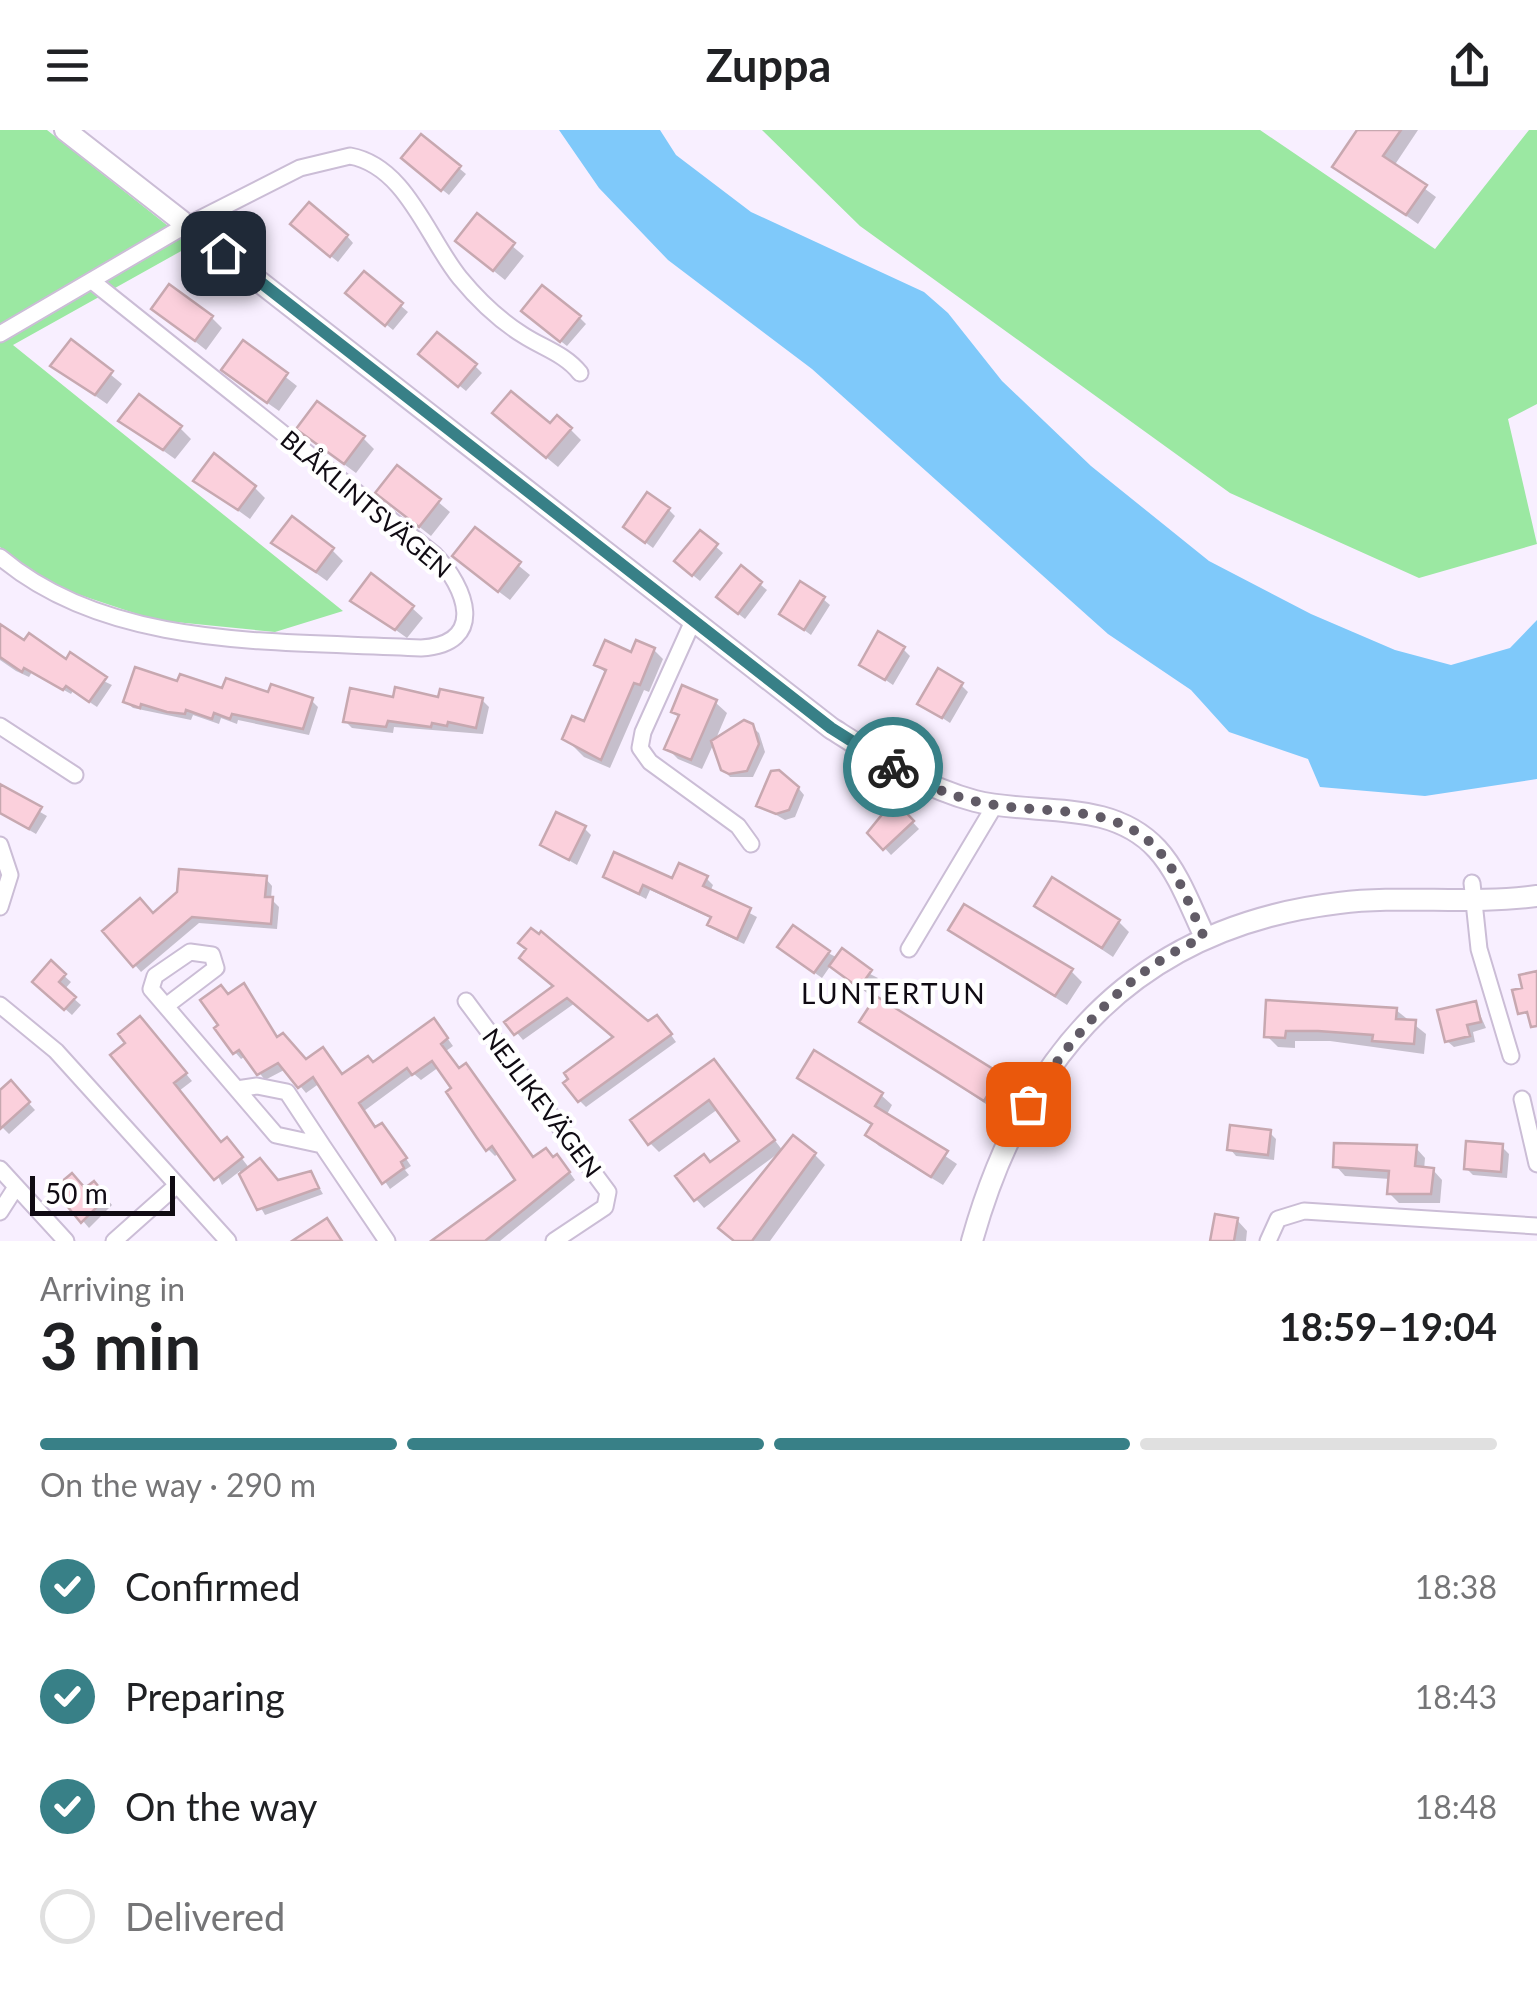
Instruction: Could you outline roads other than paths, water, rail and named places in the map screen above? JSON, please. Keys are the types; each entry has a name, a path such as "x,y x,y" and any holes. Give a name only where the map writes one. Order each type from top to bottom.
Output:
{"street":[{"path":"65,130 831,728 883,761 954,795 995,805 1096,815 1142,836 1170,868 1204,937"},
{"path":"0,334 187,226 320,160 362,158 388,174 458,275 489,310 564,357 580,373"},
{"name":"BLÅKLINTSVÄGEN","path":"0,557 42,588 165,628 429,647 450,637 464,617 463,591 434,555 92,280"},
{"path":"692,621 642,732 640,748 650,762 738,826 751,844"},
{"path":"0,726 75,775"},
{"path":"909,949 995,805"},
{"path":"0,846 10,875 0,906"},
{"path":"1472,892 1479,949 1510,1056"},
{"path":"972,1241 1002,1155 1060,1055 1089,1019 1132,981 1204,937 1274,914 1343,902 1472,892 1537,896"},
{"name":"NEJLIKEVÄGEN","path":"466,1001 608,1192 604,1207 554,1241"},
{"path":"0,1005 56,1051 228,1241"},
{"path":"166,1006 276,1135 322,1145"},
{"path":"237,1089 258,1086 286,1092 387,1241"},
{"path":"1522,1099 1537,1164"},
{"path":"0,1168 66,1241"},
{"path":"114,1241 177,1185"},
{"path":"0,1212 16,1187"},
{"path":"1268,1241 1278,1220 1304,1210 1537,1226"}],"water":[{"path":"559,130 660,130 676,155 751,212 924,292 948,313 1002,381 1091,466 1209,561 1311,614 1395,650 1451,665 1510,648 1537,620 1537,779 1425,796 1320,787 1308,759 1229,732 1191,690 1108,634 812,369 668,260 599,188"}],"district":[{"name":"LUNTERTUN","path":"894,994"}]}
